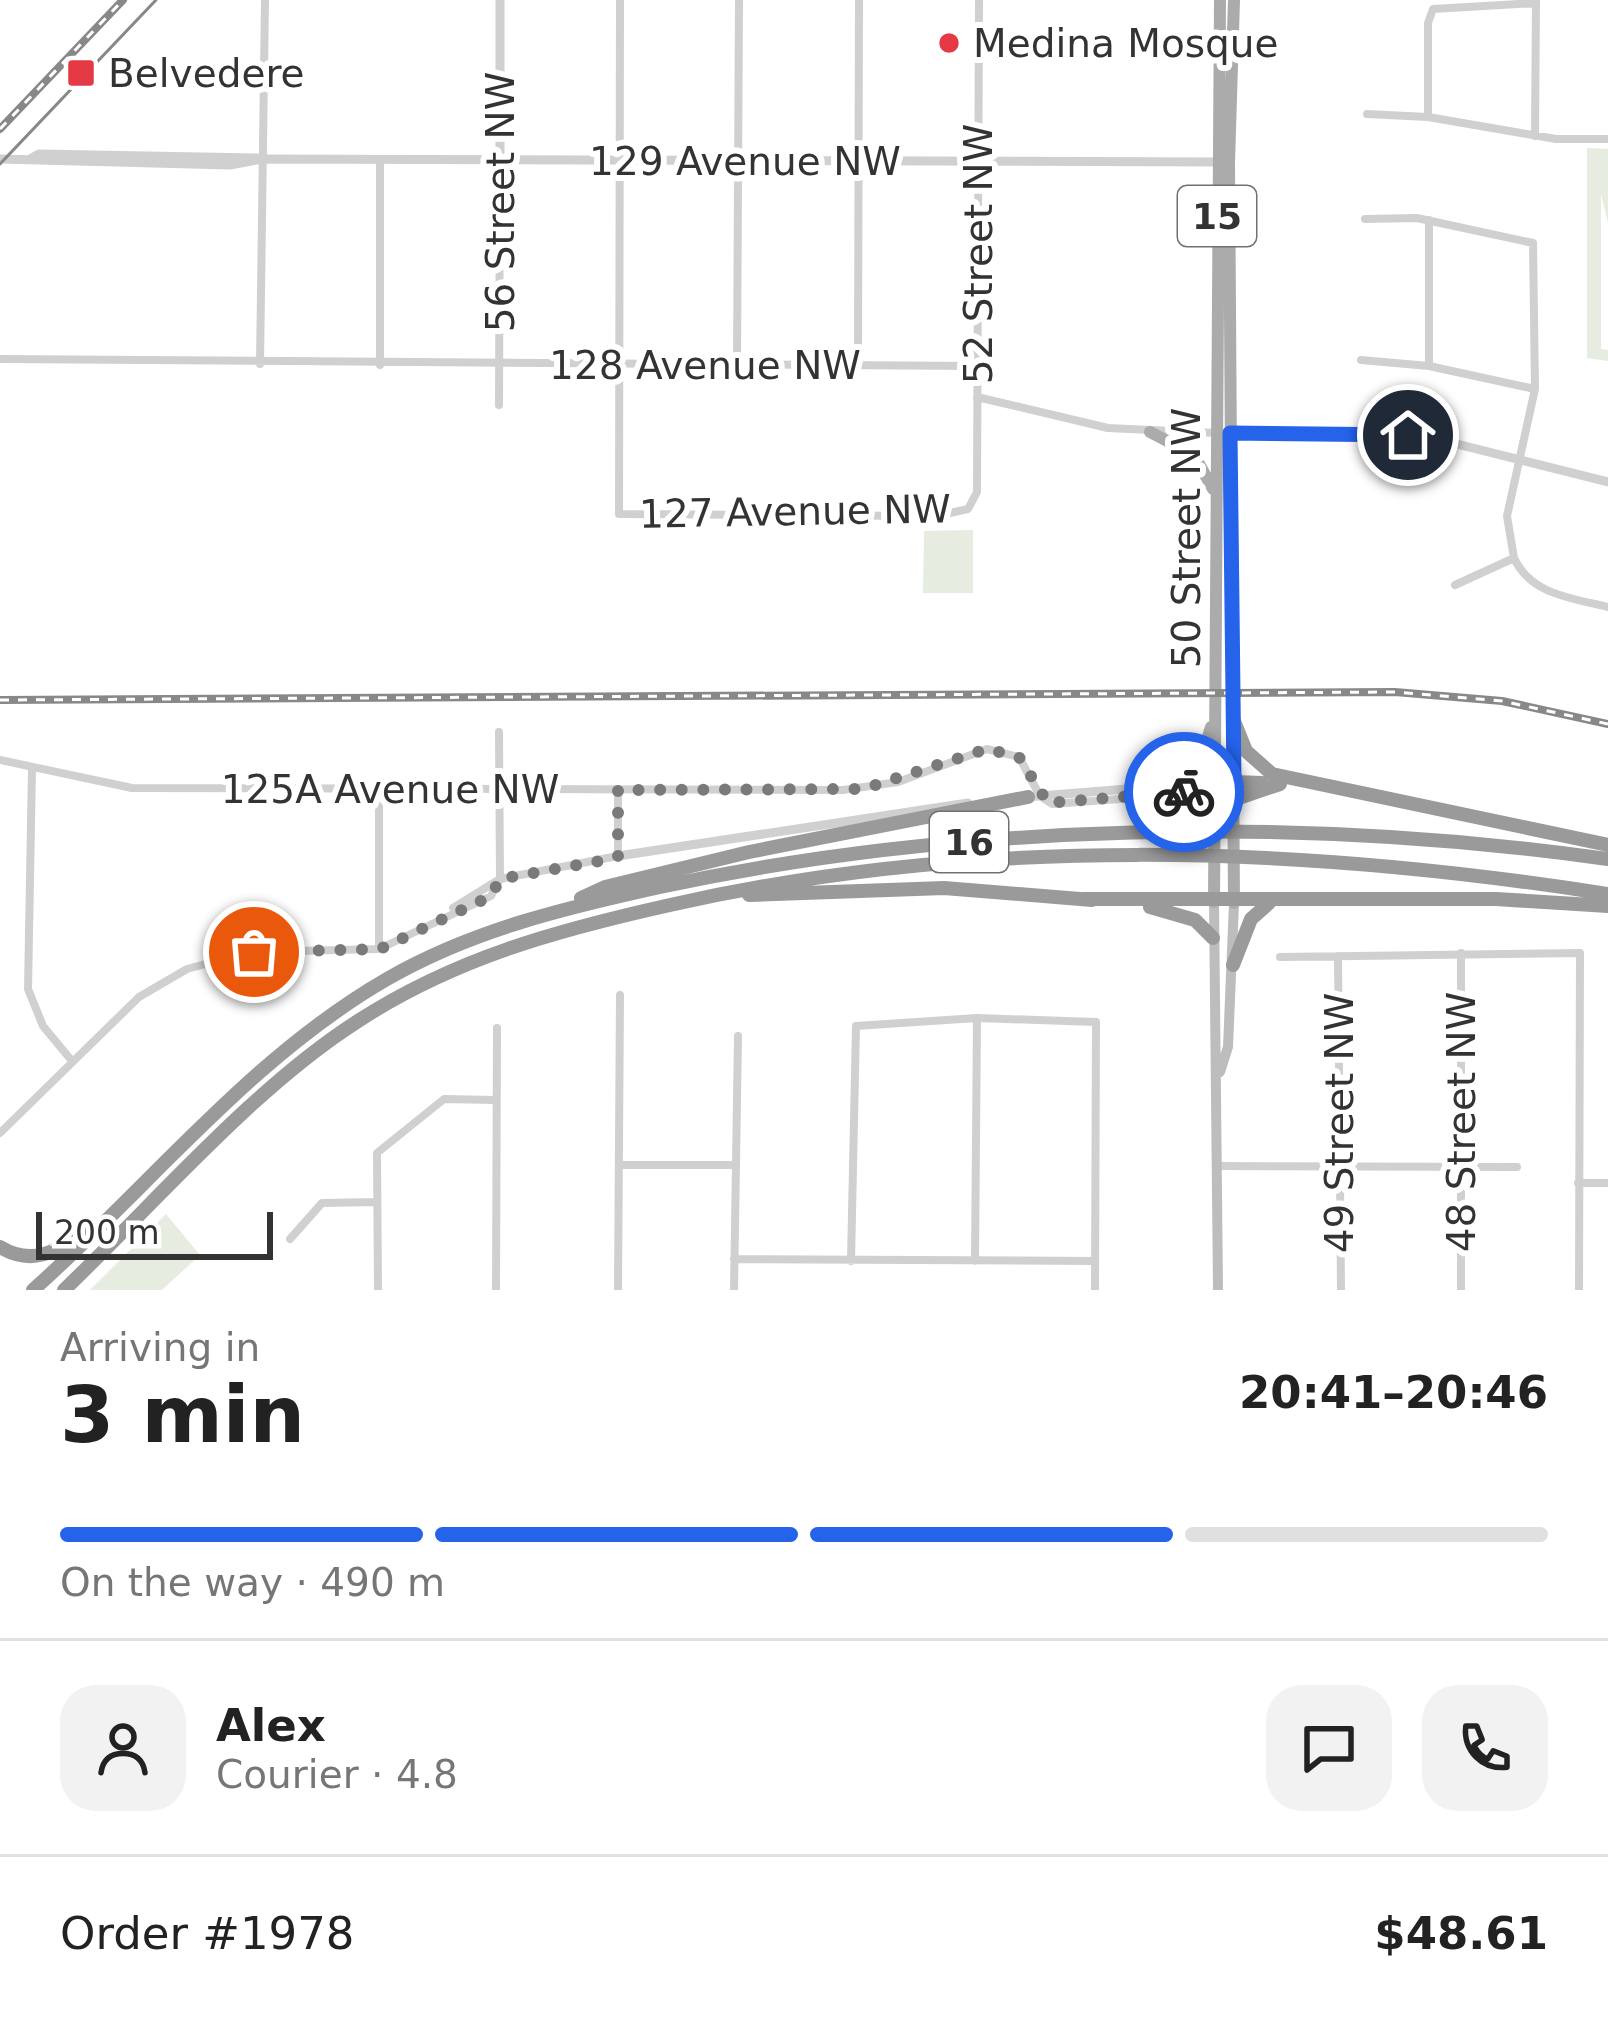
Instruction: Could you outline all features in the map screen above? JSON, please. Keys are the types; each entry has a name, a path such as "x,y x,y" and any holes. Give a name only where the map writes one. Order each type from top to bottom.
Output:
{"highway":[{"path":"1233,718 1246,751 1272,775 1608,845"},
{"path":"1215,797 1303,784"},
{"path":"561,909 605,886 728,856 1034,796"},
{"name":"16","path":"33,1290 315,1026 421,961 561,909 841,855 1035,837 1363,839 1608,859"},
{"name":"16","path":"64,1290 296,1067 360,1019 429,979 526,938 711,896 895,866 1081,854 1312,859 1608,894"},
{"path":"711,896 944,888 1084,899 1269,903 1496,898 1608,906"},
{"path":"1084,899 1184,915 1213,938"},
{"path":"1233,964 1251,920 1269,903"},
{"path":"0,1247 23,1257 40,1257 110,1216"}],"main road":[{"name":"50 Street NW","path":"1219,1075 1228,1047 1234,903 1231,559 1223,433 1220,0"},
{"name":"50 Street NW","path":"1223,162 1234,7"},
{"path":"1150,432 1194,455 1216,495"},
{"name":"50 Street NW","path":"1218,1290 1219,1075 1212,1049 1216,495 1223,433"},
{"path":"1168,782 1202,756 1215,715"},
{"path":"1215,797 1234,796"}],"street":[{"path":"260,364 265,0"},
{"name":"56 Street NW","path":"499,404 500,0"},
{"path":"619,365 620,0"},
{"path":"737,365 739,0"},
{"path":"858,365 859,0"},
{"name":"52 Street NW","path":"970,507 977,492 979,0"},
{"path":"1428,117 1432,9 1536,1 1535,136"},
{"path":"1367,114 1428,117 1535,136 1608,139"},
{"name":"129 Avenue NW","path":"0,159 30,160 39,154 242,154 262,159 380,160 1223,162"},
{"path":"380,160 380,365"},
{"path":"1365,219 1429,220 1533,243 1535,389 1506,525 1514,558 1524,575 1542,589 1608,607"},
{"path":"1429,220 1429,366"},
{"name":"128 Avenue NW","path":"0,359 977,366"},
{"path":"1360,360 1429,366 1535,389"},
{"name":"127 Avenue NW","path":"619,365 619,514 936,516 970,507"},
{"path":"977,397 1050,418 1150,432 1408,435 1608,482"},
{"path":"1455,585 1514,558"},
{"path":"0,1133 71,1060 155,985 199,964 264,951 380,949 491,896 500,879 499,732"},
{"name":"125A Avenue NW","path":"0,760 132,788 863,789 992,748 1019,757 1034,796"},
{"path":"32,768 28,989 43,1027 71,1060"},
{"path":"500,879 822,822 1034,796 1168,782 1215,797"},
{"path":"379,789 380,949"},
{"path":"618,790 618,856"},
{"path":"1034,796 1057,804 1215,797"},
{"name":"48 Street NW","path":"1461,953 1461,1290"},
{"path":"1280,957 1580,953 1580,1290"},
{"name":"49 Street NW","path":"1338,956 1341,1290"},
{"path":"618,1290 620,995"},
{"path":"975,1261 977,1018"},
{"path":"851,1261 856,1026 977,1018 1096,1022 1095,1290"},
{"path":"496,1290 497,1028"},
{"path":"734,1290 738,1036"},
{"path":"378,1290 377,1153 444,1099 495,1100"},
{"path":"619,1166 735,1165"},
{"path":"1218,1166 1517,1167"},
{"path":"1578,1183 1608,1183"},
{"path":"290,1239 322,1203 377,1202"},
{"path":"734,1259 1095,1262"}],"shaded area":[{"path":"1587,148 1608,149 1608,223 1601,194 1601,349 1608,350 1608,361 1587,358"},
{"path":"973,530 973,593 923,593 924,531"},
{"path":"166,1214 200,1255 162,1290 90,1290"}],"tram line":[{"path":"0,164 156,0"}],"railway":[{"path":"0,129 123,0"},
{"path":"0,700 1395,692 1502,701 1608,724"}],"way so far":[{"path":"254,952 380,949 491,896 500,879 618,856 618,790 863,789 898,782 992,748 1019,757 1048,803 1184,792"}],"place":[{"name":"Medina Mosque","path":"949,43"},
{"name":"Belvedere","path":"81,73"}],"route":[{"path":"1184,792 1215,792 1234,782 1230,433 1408,435"}]}
